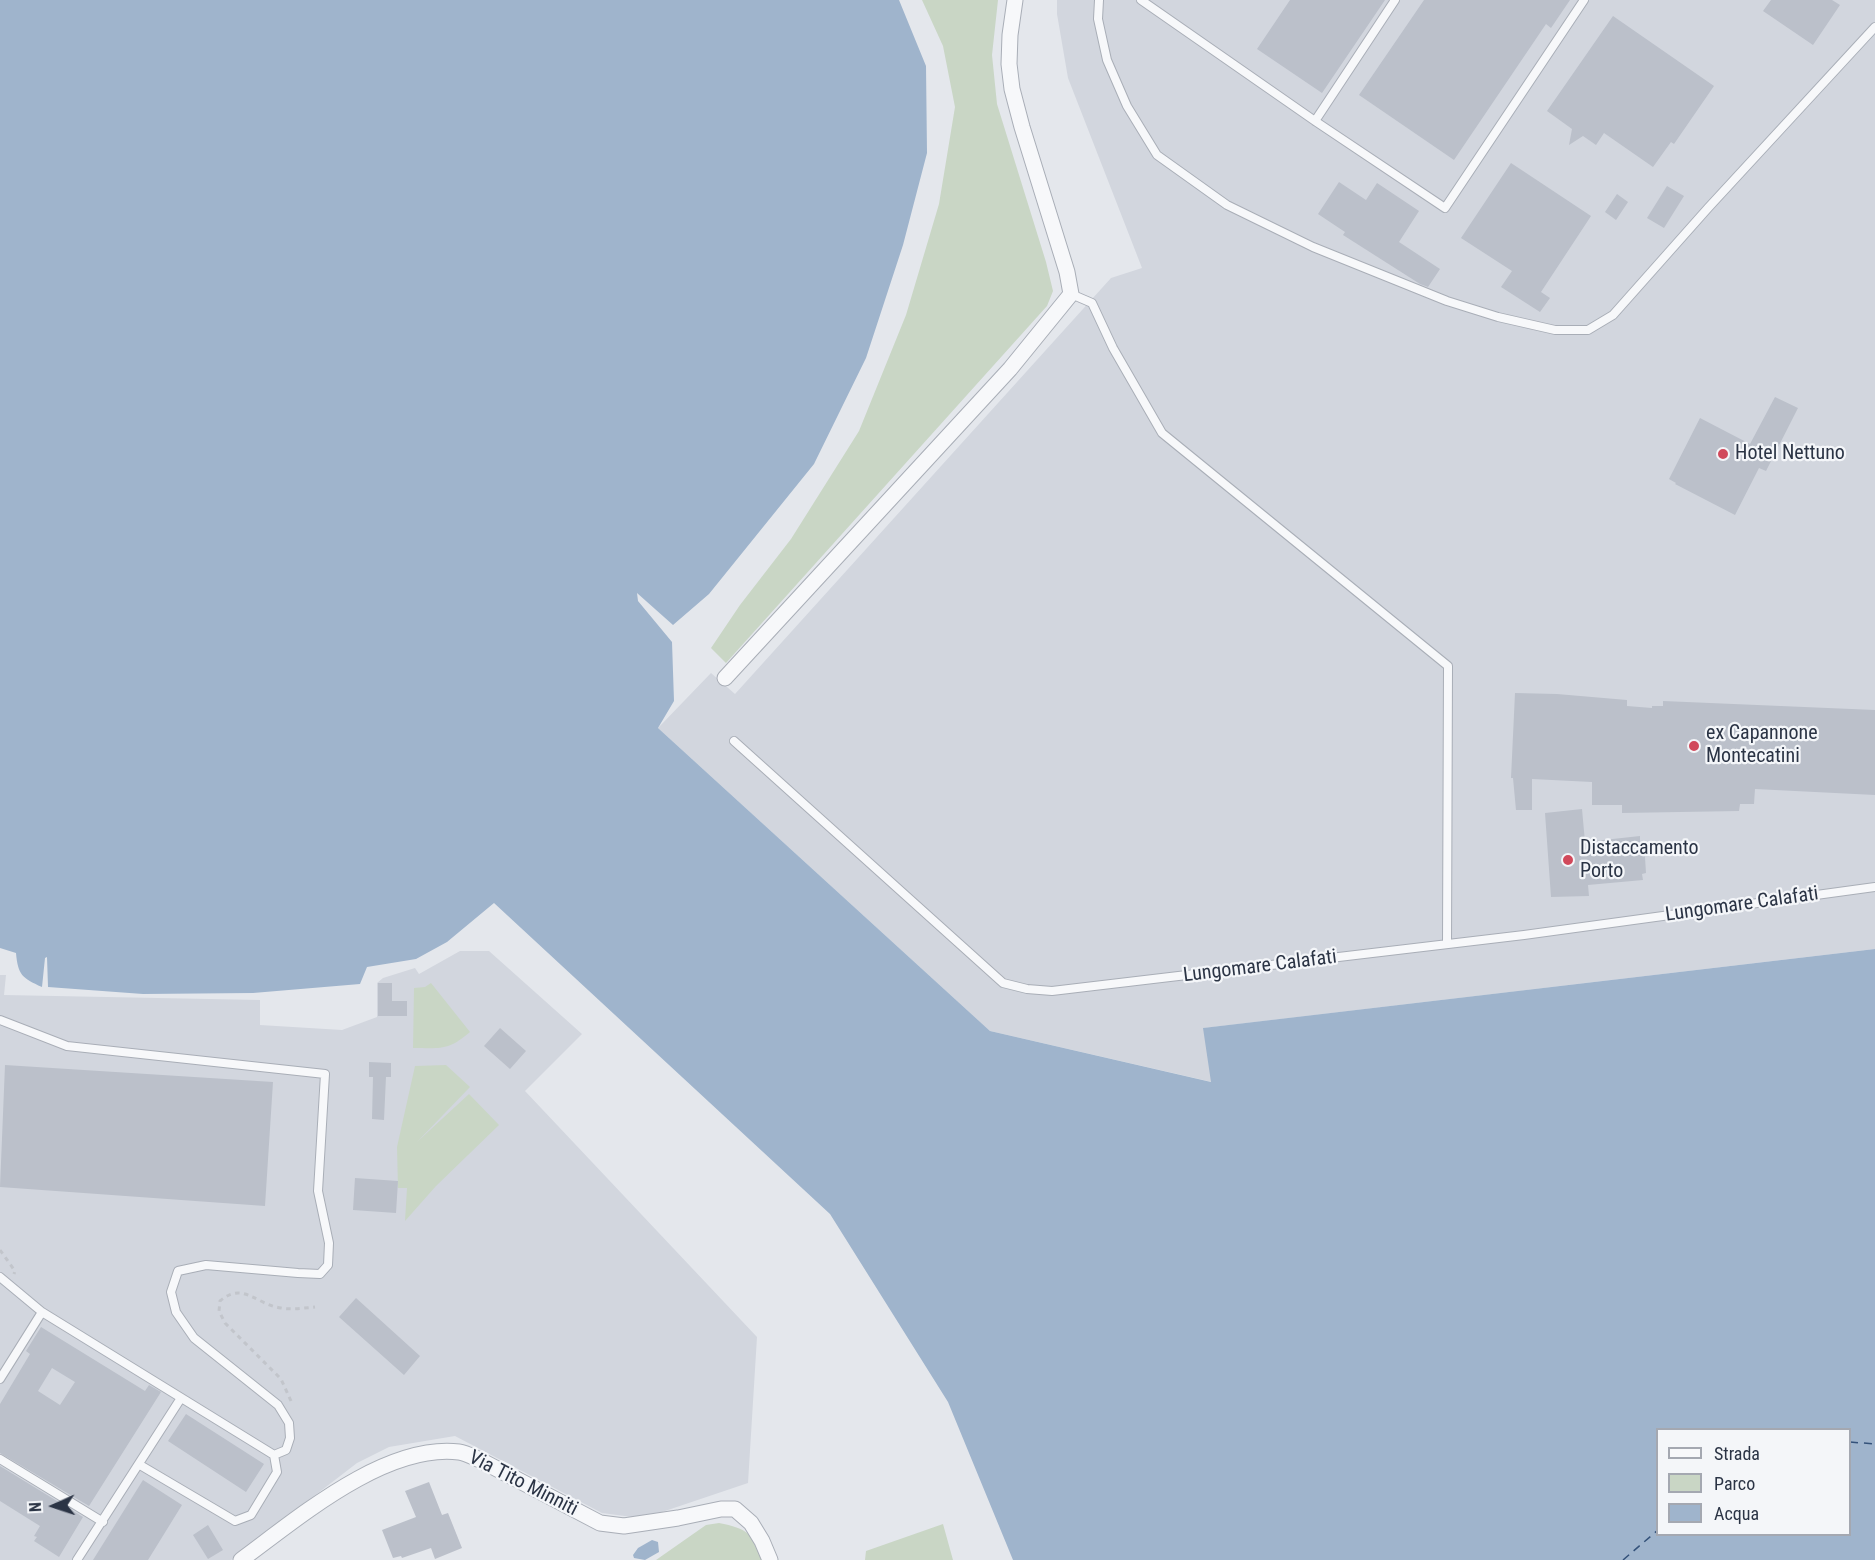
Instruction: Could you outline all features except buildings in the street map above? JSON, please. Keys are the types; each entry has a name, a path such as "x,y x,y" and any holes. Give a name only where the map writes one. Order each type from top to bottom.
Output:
{"street":[{"path":"725,678 1010,369 1071,294 1067,272 1012,89 1010,54 1015,0"},
{"name":"Via Tito Minniti","path":"241,1560 365,1474 398,1460 444,1451 462,1453 480,1460 600,1523 624,1526 721,1509 735,1509 751,1524 770,1560"}],"lane":[{"path":"1099,0 1098,19 1107,60 1127,106 1158,155 1166,162 1227,205 1313,247 1447,301 1498,317 1555,330 1588,330 1613,315 1875,27"},
{"path":"1141,0 1445,208 1584,0"},
{"path":"1314,120 1395,0"},
{"path":"1071,294 1092,303 1113,348 1162,433 1448,666 1447,944"},
{"name":"Lungomare Calafati","path":"734,741 1003,983 1027,989 1052,991 1447,944 1875,887"},
{"path":"0,1020 67,1046 325,1074 318,1191 329,1243 328,1265 320,1274 206,1265 178,1271 171,1292 176,1312 194,1338 278,1405 289,1423 290,1438 286,1450 273,1455"},
{"path":"0,1277 42,1312 273,1455 277,1472 251,1515 236,1521 140,1465"},
{"path":"0,1379 42,1312"},
{"path":"77,1560 181,1398"},
{"path":"0,1459 103,1522"}],"path":[{"path":"0,1250 15,1271 8,1283"},
{"path":"293,1405 281,1379 225,1323 219,1311 219,1301 229,1293 242,1292 269,1305 284,1309 315,1307"}],"shaded area":[{"path":"1057,0 1875,0 1875,949 1204,1028 1212,1082 990,1031 658,728 711,673 735,694 1111,278 1142,268 1068,78 1057,14"},
{"path":"460,951 489,951 582,1034 525,1091 757,1337 748,1483 662,1512 632,1517 602,1513 455,1436 389,1447 357,1463 231,1560 0,1560 0,975 6,975 4,995 260,1000 260,1025 342,1030 377,1017 377,983 383,978 415,968 419,974"}],"green space":[{"path":"922,0 998,0 992,55 997,104 1053,291 1047,306 726,663 711,648 740,605 791,539 859,431 906,315 939,204 955,107 943,46"},
{"path":"431,983 470,1032 456,1043 444,1047 413,1048 414,988 425,987"},
{"path":"446,1065 470,1087 417,1142 469,1094 499,1125 436,1186 405,1221 407,1188 398,1188 397,1147 415,1066"},
{"path":"719,1523 736,1527 748,1534 757,1544 765,1560 656,1560 706,1525"},
{"path":"943,1524 953,1560 865,1560 866,1551"}],"water":[{"path":"0,0 899,0 926,66 927,153 903,245 866,358 814,464 709,594 673,625 637,593 638,601 672,642 674,701 658,728 990,1031 1211,1082 1203,1028 1875,949 1875,1560 1013,1560 948,1402 830,1214 494,903 447,942 416,959 367,967 360,984 253,993 143,994 48,987 47,957 45,958 42,987 22,975 16,953 0,948"},
{"path":"652,1540 658,1542 659,1552 645,1560 634,1558 633,1555 638,1548"}],"ferry route":[{"path":"1851,1442 1875,1444"},
{"path":"1623,1560 1656,1532"}],"place":[{"name":"Hotel Nettuno","path":"1723,454"},
{"name":"ex Capannone Montecatini","path":"1694,746"},
{"name":"Distaccamento Porto","path":"1568,860"}]}
